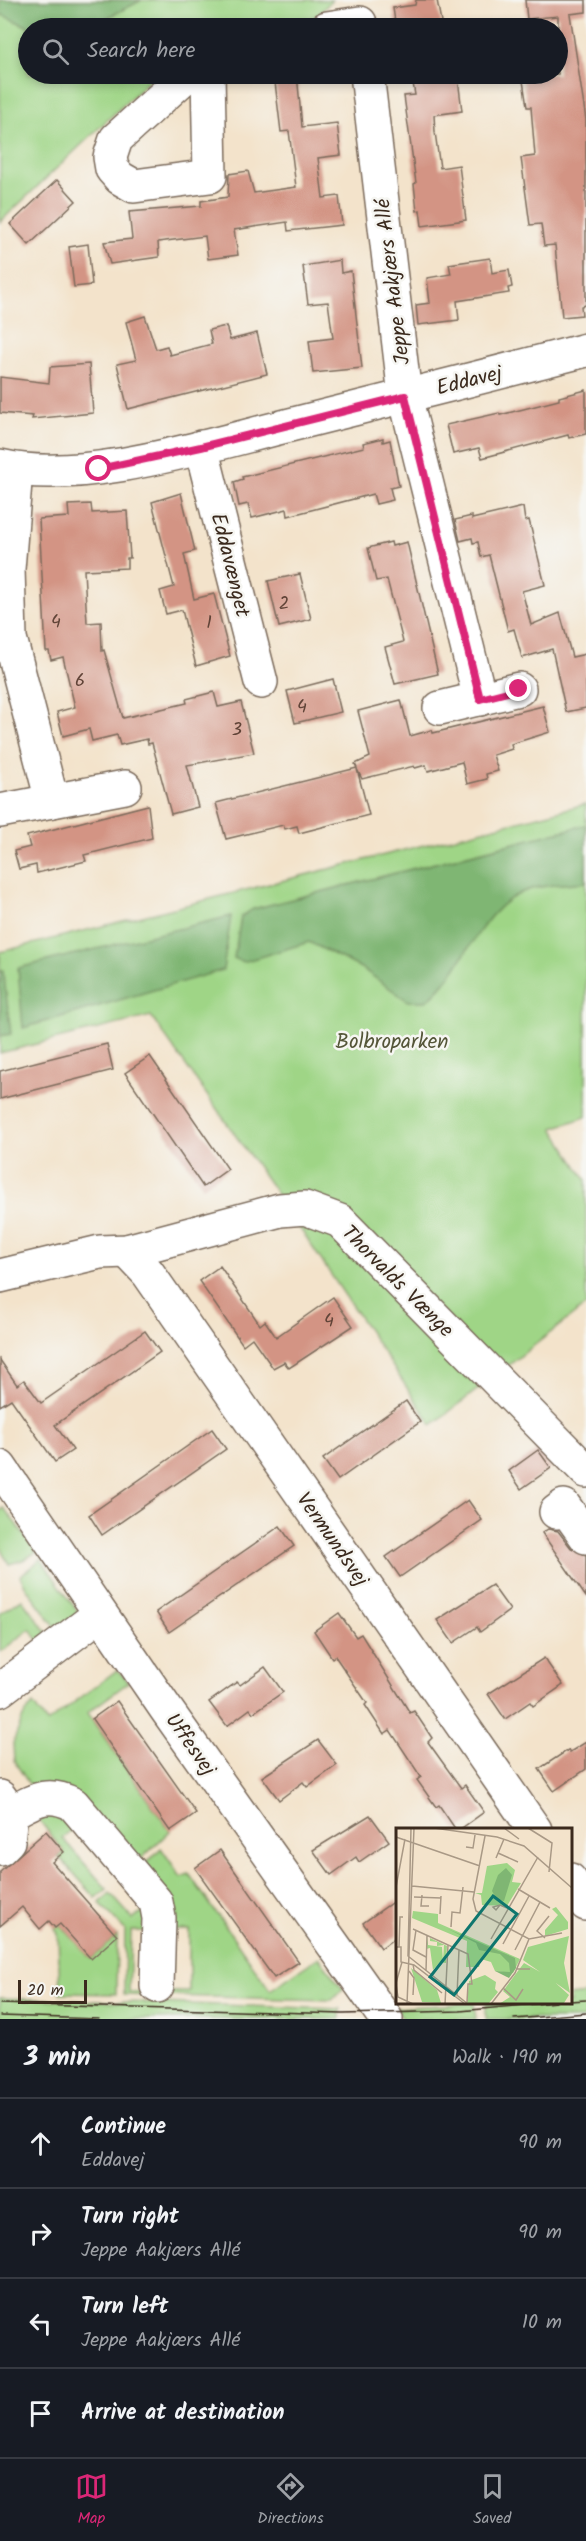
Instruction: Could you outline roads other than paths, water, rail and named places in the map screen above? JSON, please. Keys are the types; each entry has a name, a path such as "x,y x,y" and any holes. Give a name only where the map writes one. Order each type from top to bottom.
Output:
{"street":[{"path":"177,84 116,139 110,157 112,169 120,178 134,186 210,176 208,84"},
{"name":"Jeppe Aakjærs Allé","path":"368,84 405,396 480,699"},
{"name":"Eddavej","path":"8,468 99,469 201,447 586,350"},
{"name":"Eddavænget","path":"201,447 261,682"},
{"path":"8,468 10,638 52,801"},
{"path":"440,708 519,689"},
{"path":"0,811 125,787"},
{"name":"Thorvalds Vænge","path":"0,1276 100,1252 127,1251 280,1210 305,1208 340,1221 586,1471"},
{"name":"Vermundsvej","path":"127,1251 154,1283 534,1828"},
{"name":"Uffesvej","path":"0,1467 100,1614 386,2019"},
{"path":"556,1512 564,1506 586,1537"},
{"path":"0,1690 100,1614"},
{"path":"0,1849 8,1841 5,1805 58,1796 73,1804 156,1902 159,1918 157,1986"},
{"path":"571,1882 586,1904"}],"tram line":[{"path":"571,2001 586,2000"},
{"path":"0,2004 343,2014 460,2011 535,2004"},
{"path":"514,2019 586,2013"},
{"path":"0,2016 99,2019"}],"park label":[{"name":"Bolbroparken","path":"392,1041"}]}
